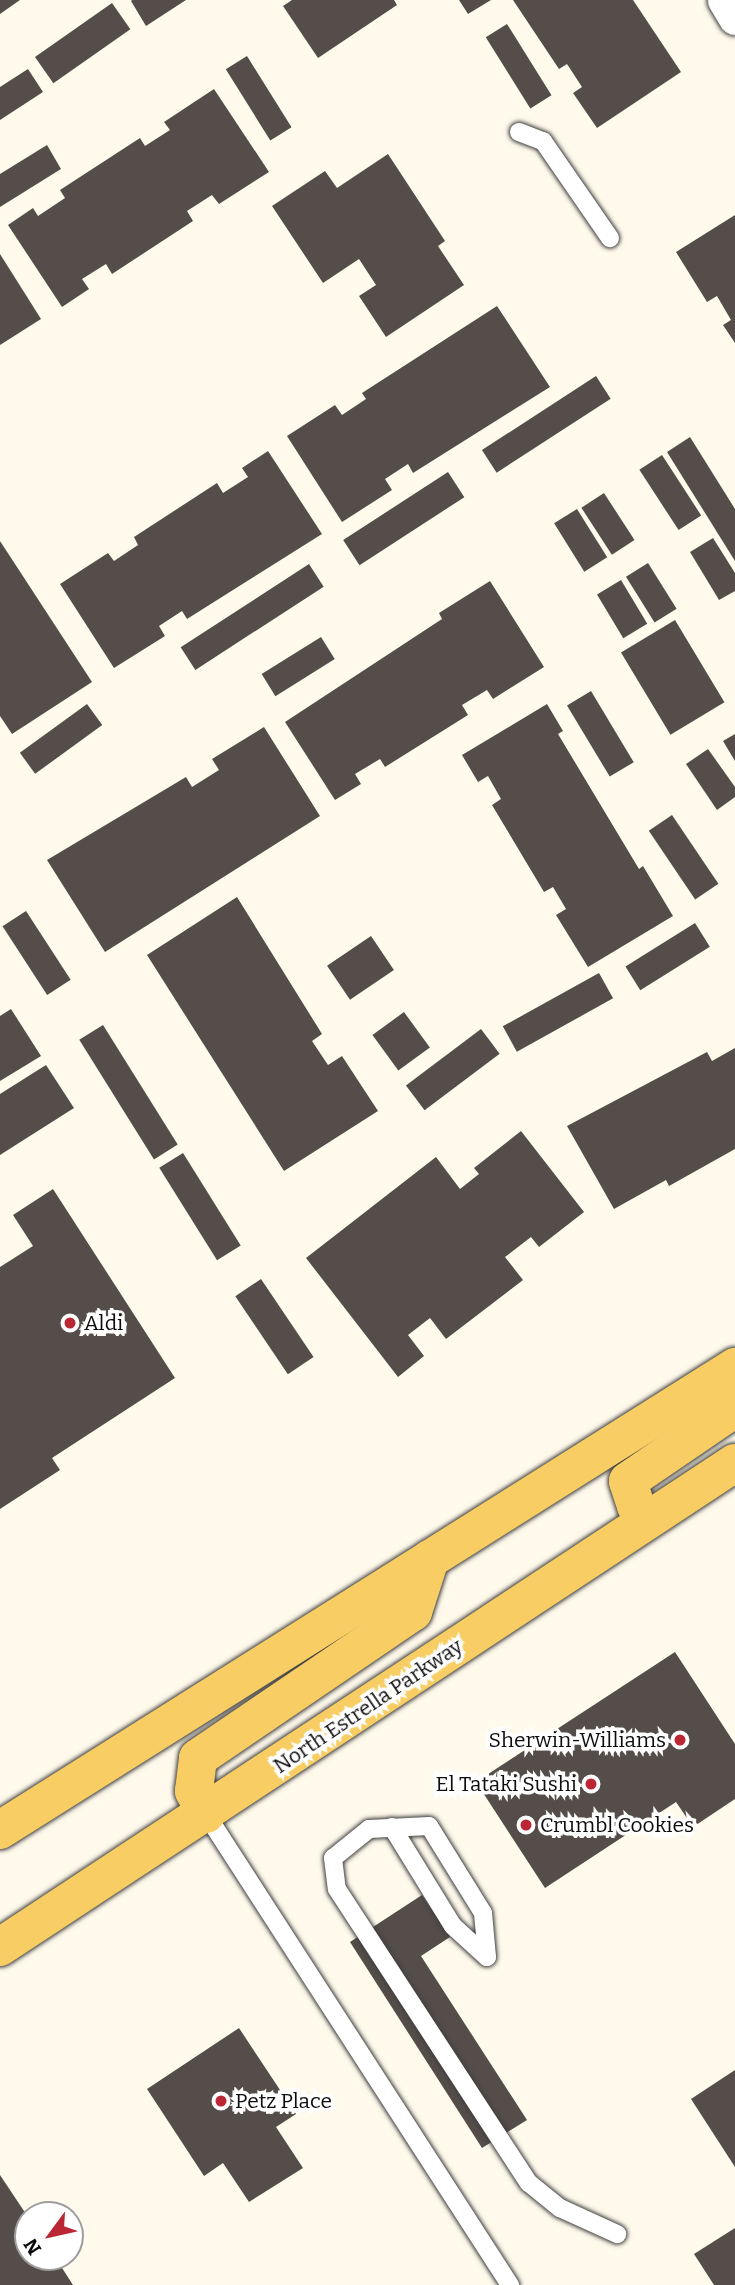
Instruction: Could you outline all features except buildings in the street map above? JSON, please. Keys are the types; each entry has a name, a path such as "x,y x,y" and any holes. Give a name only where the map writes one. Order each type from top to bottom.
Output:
{"main road":[{"path":"0,1830 735,1367"},
{"path":"647,1519 636,1506 628,1481 735,1408"},
{"name":"North Estrella Parkway","path":"0,1947 206,1814 735,1463"},
{"path":"206,1814 194,1791 198,1758 413,1612 430,1559"}],"street":[{"path":"724,0 735,18"}],"lane":[{"path":"519,132 543,141 610,238"},
{"path":"206,1814 510,2285"},
{"path":"392,1827 453,1926 488,1957 483,1913 429,1826 392,1827 369,1829 333,1858 337,1889 529,2183 560,2208 617,2234"}],"place":[{"name":"Aldi","path":"70,1323"},
{"name":"Sherwin-Williams","path":"680,1740"},
{"name":"El Tataki Sushi","path":"591,1784"},
{"name":"Crumbl Cookies","path":"526,1825"},
{"name":"Petz Place","path":"221,2101"}]}
